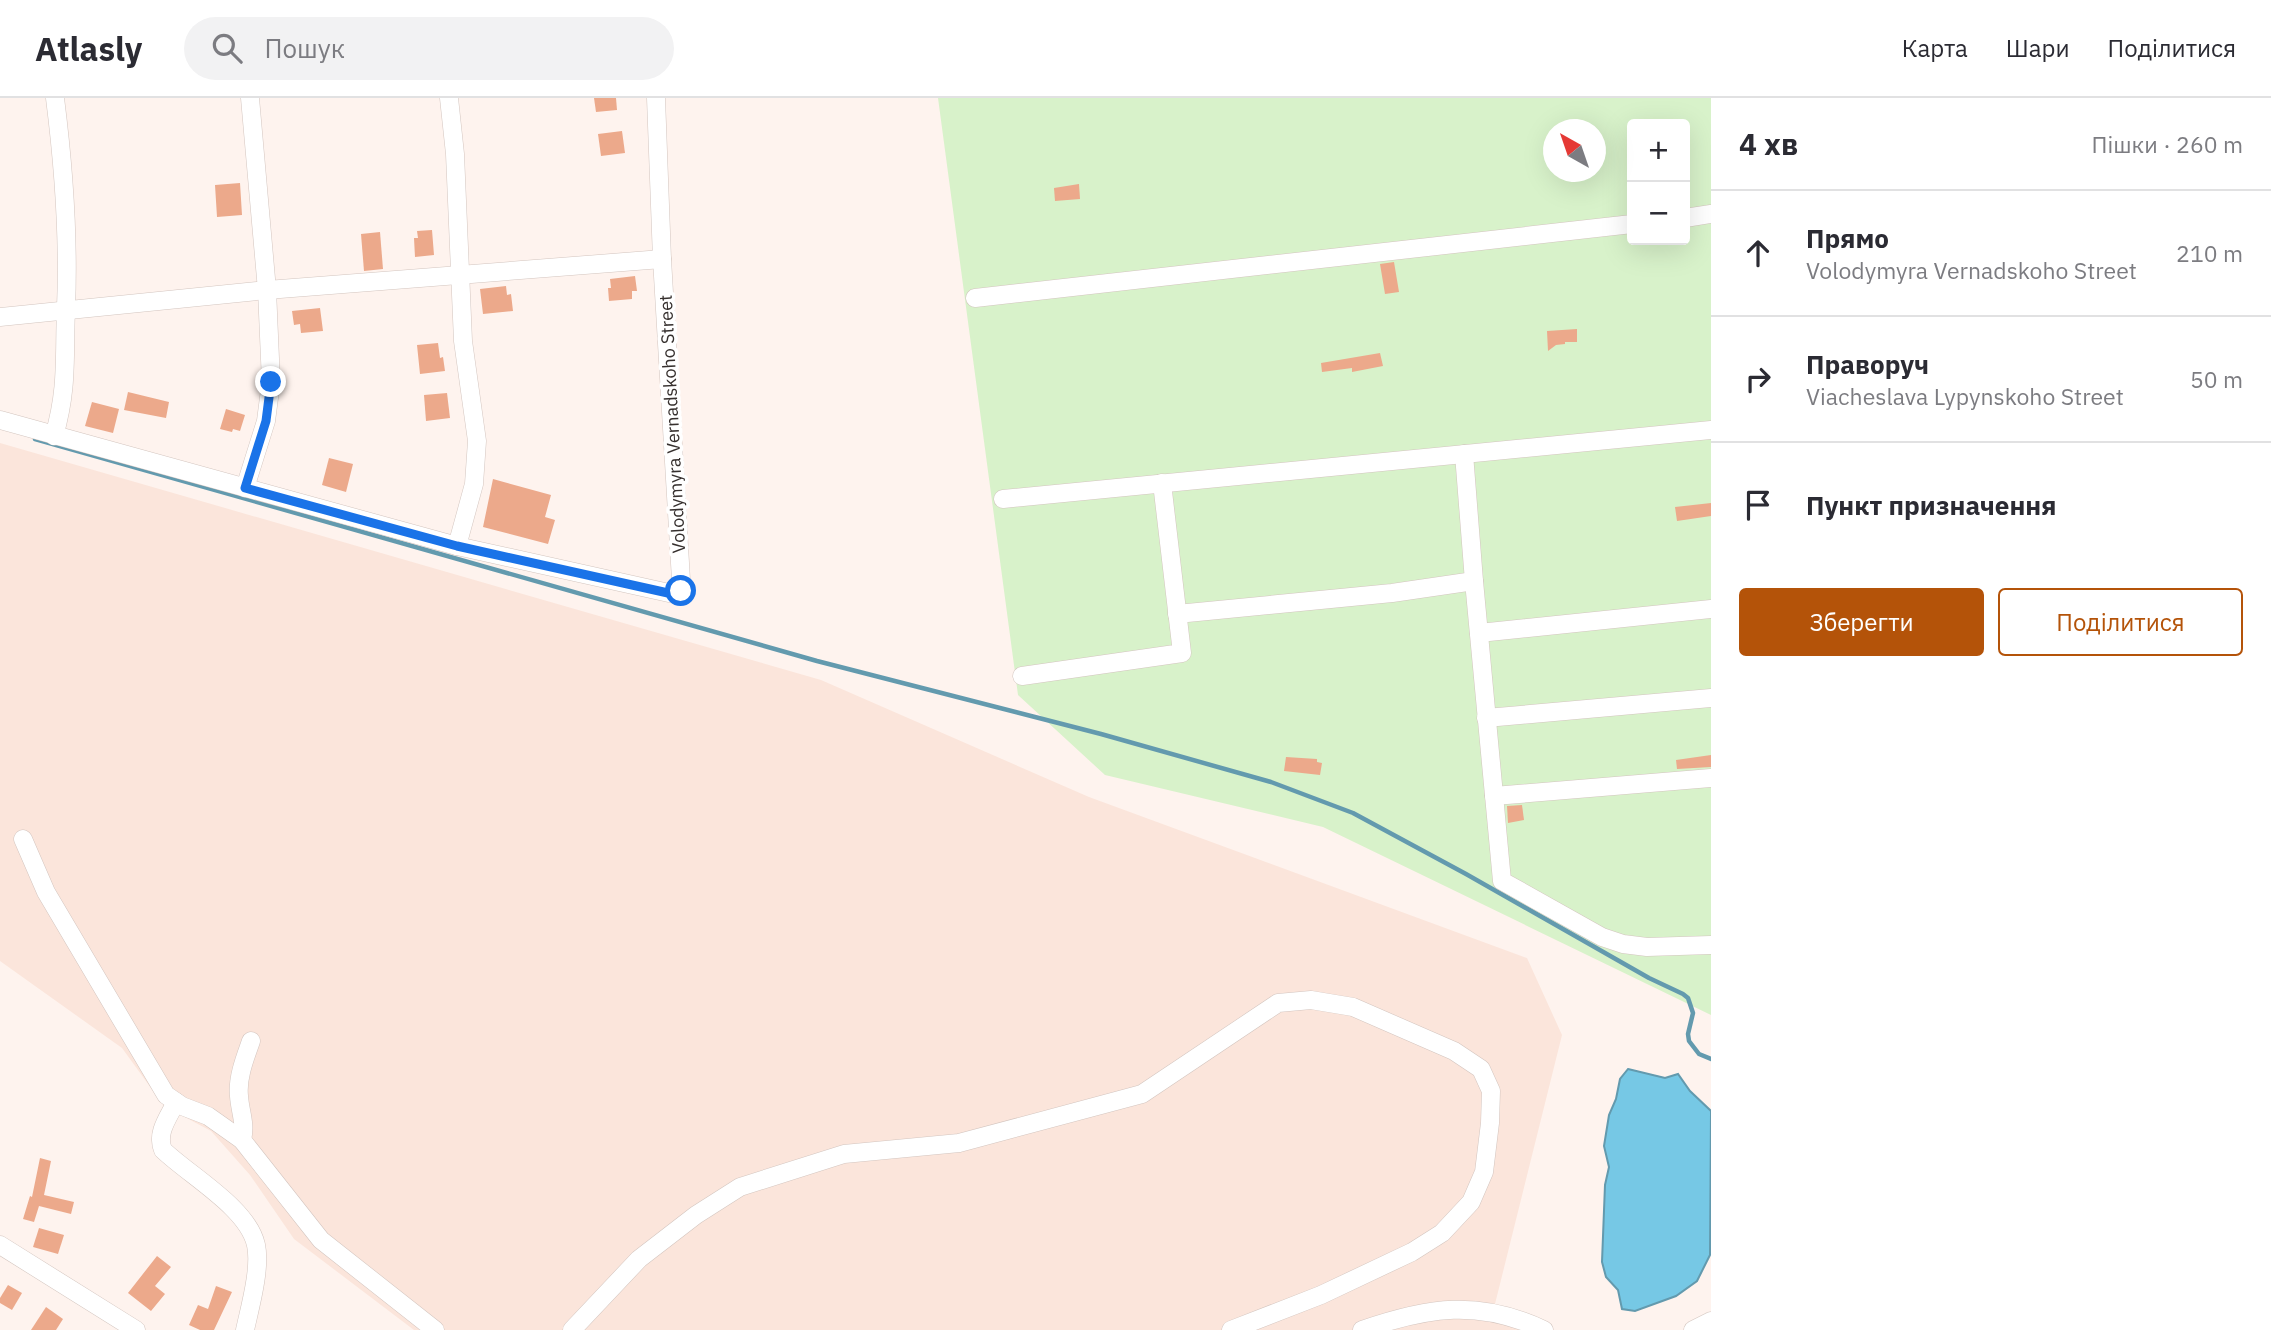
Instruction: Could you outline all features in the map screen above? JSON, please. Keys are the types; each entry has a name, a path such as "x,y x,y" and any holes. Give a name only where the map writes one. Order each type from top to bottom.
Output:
{"street":[{"path":"54,436 66,380 68,233 55,98"},
{"path":"245,488 258,450 270,395 267,290 250,98"},
{"path":"449,98 462,275 463,341 477,441 474,484 457,546"},
{"name":"Volodymyra Vernadskoho Street","path":"0,420 457,546 676,594 681,591 662,259 656,98"},
{"path":"1690,217 1711,215"},
{"path":"975,299 1627,225"},
{"path":"0,317 267,290 662,259"},
{"path":"1003,499 1711,430"},
{"path":"1464,454 1502,881 1602,937 1623,944 1647,947 1711,945"},
{"path":"1023,676 1182,653 1162,484"},
{"path":"1177,614 1392,593 1474,581"},
{"path":"1479,633 1711,609"},
{"path":"1486,718 1711,698"},
{"path":"1494,796 1711,778"},
{"path":"23,839 46,892 166,1095 208,1116 242,1140 321,1240 435,1330"},
{"path":"572,1330 639,1259 696,1215 740,1187 844,1154 960,1143 1142,1094 1278,1003 1311,1000 1353,1007 1454,1051 1481,1069 1491,1091 1484,1172 1471,1202 1442,1233 1412,1252 1321,1295 1231,1330"},
{"path":"242,1140 245,1127 238,1094 242,1067 251,1041"},
{"path":"176,1102 160,1132 163,1150 237,1213 252,1232 256,1244 256,1268 245,1330"},
{"path":"0,1245 136,1330"},
{"path":"1362,1330 1425,1311 1463,1309 1517,1317 1544,1330"},
{"path":"1693,1330 1711,1321"}],"shaded area":[{"path":"0,443 821,680 1089,797 1527,958 1562,1035 1495,1304 1551,1330 414,1330 294,1239 250,1175 211,1131 164,1106 122,1048 0,961"}],"green space":[{"path":"938,98 1711,98 1711,1015 1323,827 1105,775 1018,695"}],"water":[{"path":"1628,1069 1665,1078 1678,1074 1690,1091 1711,1111 1710,1255 1697,1281 1676,1296 1635,1311 1622,1309 1618,1290 1606,1277 1602,1262 1605,1185 1609,1167 1604,1146 1609,1115 1620,1079"}],"building":[{"path":"594,98 616,98 617,110 596,112"},
{"path":"622,131 625,153 601,156 598,134"},
{"path":"240,183 242,215 217,217 215,185"},
{"path":"1079,184 1080,199 1055,201 1054,188"},
{"path":"432,230 434,255 415,257 414,238 418,238 417,231"},
{"path":"380,232 383,269 364,271 361,234"},
{"path":"1394,262 1399,292 1385,294 1380,264"},
{"path":"635,276 637,291 632,291 632,299 609,301 610,279"},
{"path":"506,286 507,295 511,294 513,311 483,314 480,289"},
{"path":"320,308 323,331 301,333 300,324 294,325 292,311"},
{"path":"1577,329 1577,342 1565,342 1548,351 1547,331"},
{"path":"438,343 445,371 420,374 417,345"},
{"path":"1380,353 1383,366 1352,372 1352,368 1322,372 1321,363"},
{"path":"128,392 169,402 166,418 124,410"},
{"path":"447,393 450,418 426,421 424,395"},
{"path":"92,402 119,409 113,433 85,426"},
{"path":"226,409 245,415 240,431 220,429"},
{"path":"329,458 353,464 346,492 322,485"},
{"path":"493,479 551,495 545,517 555,520 548,544 483,527"},
{"path":"1711,503 1711,516 1677,521 1675,507"},
{"path":"1711,755 1711,767 1677,769 1676,760"},
{"path":"1286,757 1317,759 1317,762 1322,763 1320,775 1284,771"},
{"path":"1522,805 1524,820 1508,823 1507,806"},
{"path":"40,1158 51,1161 44,1195 74,1202 71,1214 39,1206 34,1222 23,1219 30,1196 32,1197"},
{"path":"39,1228 64,1235 58,1254 33,1247"},
{"path":"157,1256 171,1267 155,1286 165,1294 151,1311 128,1293"},
{"path":"8,1285 22,1293 12,1310 0,1303"},
{"path":"216,1286 232,1292 214,1330 200,1330 189,1325 198,1305 208,1309"},
{"path":"46,1307 63,1319 56,1330 31,1330"}],"waterway":[{"path":"35,439 817,661 1101,734 1271,782 1353,813 1649,978 1683,994 1688,998 1693,1013 1689,1041 1699,1054 1711,1059"}],"route":[{"path":"271,382 266,421 245,488 457,546 668,593 676,594 681,591"}]}
